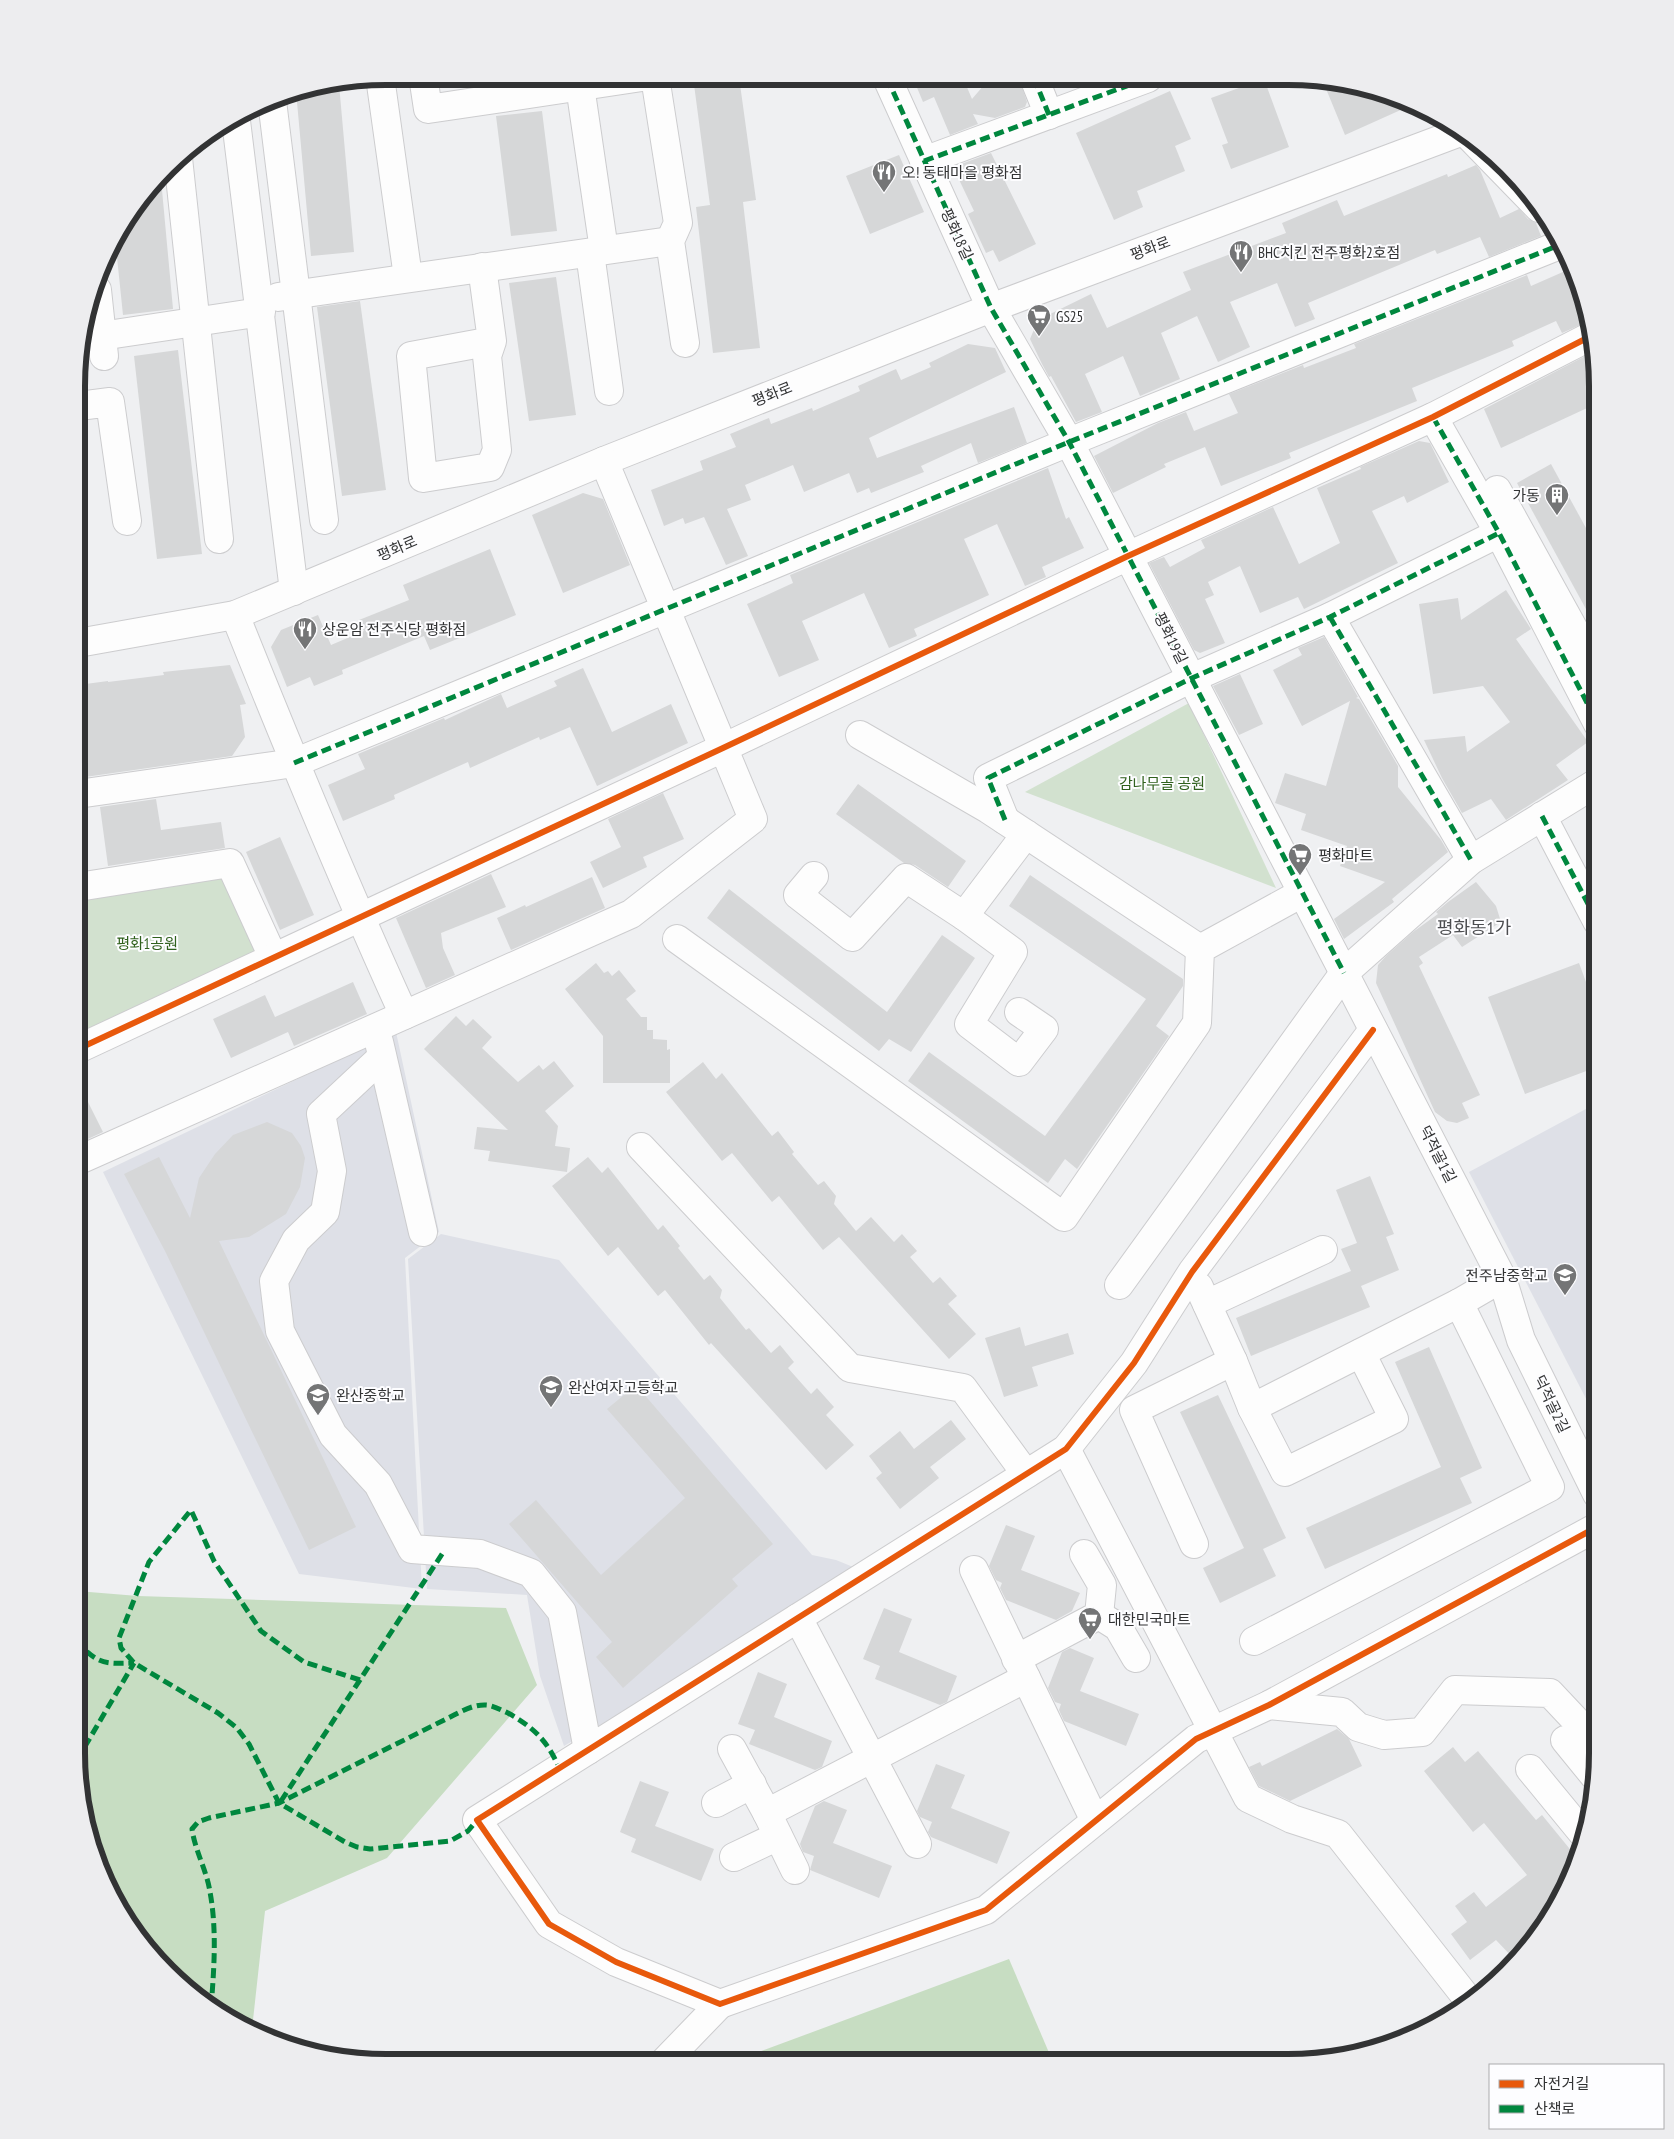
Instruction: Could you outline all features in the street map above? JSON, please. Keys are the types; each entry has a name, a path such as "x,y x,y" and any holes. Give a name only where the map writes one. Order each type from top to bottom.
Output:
{"street":[{"path":"381,85 408,277"},
{"path":"424,85 428,109"},
{"path":"385,116 587,85"},
{"path":"656,85 678,223 670,241 685,343"},
{"name":"평화18길","path":"890,85 991,308"},
{"path":"1037,85 1049,114"},
{"path":"924,161 1129,85"},
{"path":"580,86 609,391"},
{"path":"273,107 324,520"},
{"path":"236,124 261,306 294,591"},
{"name":"평화로","path":"85,642 235,615 604,461 991,308 1453,135"},
{"path":"179,167 219,539"},
{"path":"96,305 96,344 261,306 296,294 670,241"},
{"path":"85,793 294,763 1069,442 1555,247"},
{"path":"482,267 492,341 487,356 498,450 490,466 423,478 411,356 492,341"},
{"name":"평화19길","path":"991,308 1069,442 1344,973"},
{"path":"85,1046 723,748 1128,556 1433,417 1585,339"},
{"path":"85,405 110,402 127,521"},
{"path":"1433,417 1499,533 1589,707"},
{"path":"85,1157 631,914 753,819 604,461"},
{"path":"1497,490 1589,657"},
{"path":"1015,827 988,778 1192,678 1330,617 1499,533"},
{"path":"235,615 294,763 359,917 404,1015"},
{"path":"1330,617 1471,860"},
{"path":"860,735 1015,827 1200,949"},
{"path":"1119,1285 1344,973 1471,860 1589,787"},
{"path":"1542,816 1589,904"},
{"path":"964,916 1015,827"},
{"path":"85,886 230,863 273,957"},
{"path":"814,876 798,895 852,937 906,878 964,916 1013,952 970,1024 1019,1062 1044,1030 1019,1012"},
{"path":"1200,949 1302,893"},
{"path":"677,939 1064,1217 1197,1023 1200,949"},
{"name":"덕적골1길","path":"1344,973 1502,1278 1521,1340"},
{"path":"375,1028 423,1232"},
{"path":"720,2004 616,1962 549,1924 477,1820 1066,1449 1134,1363 1192,1272 1373,1030"},
{"path":"382,1057 321,1114 332,1171 325,1212 296,1240 274,1281 280,1331 333,1435 378,1484 412,1549 480,1554 531,1573 562,1612 588,1750"},
{"path":"641,1147 850,1368 963,1388 1026,1474"},
{"path":"1207,1304 1323,1250"},
{"path":"1192,1272 1233,1361 1252,1408 1285,1472 1394,1419 1362,1353"},
{"path":"1252,1408 1459,1303 1502,1278"},
{"path":"1254,1641 1550,1487 1459,1303"},
{"name":"덕적골2길","path":"1521,1340 1589,1478"},
{"path":"1194,1544 1134,1410 1233,1361"},
{"path":"1066,1449 1248,1798 1292,1819 1338,1834 1465,1996"},
{"path":"672,2054 720,2004 986,1910 1196,1739 1269,1705 1589,1531"},
{"path":"1084,1554 1102,1585 1099,1615"},
{"path":"974,1570 1095,1821"},
{"path":"1099,1615 1118,1627 1136,1658"},
{"path":"734,1857 773,1824 872,1758 1021,1668 1099,1615"},
{"path":"798,1618 917,1844"},
{"path":"1269,1705 1342,1712 1358,1727 1384,1735 1422,1732 1455,1690 1550,1692 1589,1734"},
{"path":"1565,1740 1588,1768"},
{"path":"732,1749 773,1824 795,1870"},
{"path":"1530,1769 1579,1829"},
{"path":"716,1803 752,1784"}],"shaded area":[{"name":"완산중학교","path":"396,1032 439,1232 405,1258 422,1589 299,1574 103,1172"},
{"name":"전주남중학교","path":"1589,1107 1589,1404 1469,1172"},
{"name":"완산여자고등학교","path":"441,1234 559,1260 812,1555 836,1560 863,1571 564,1746 540,1676 527,1595 427,1589 408,1259"}],"green space":[{"name":"감나무골 공원","path":"1189,703 1276,888 1025,792"},
{"name":"평화1공원","path":"230,863 273,957 85,1046 85,886"},
{"path":"85,1592 138,1596 506,1608 537,1685 387,1858 265,1911 253,2023 235,2014 203,1992 173,1966 147,1936 125,1904 101,1850 95,1831 88,1792 85,1753"},
{"path":"1009,1959 1050,2054 754,2054"}],"building":[{"path":"694,85 740,85 756,200 743,202 760,348 713,353 696,207 710,205"},
{"path":"916,85 966,85 972,99 984,85 1021,85 1027,102 1025,107 995,118 973,114 978,124 950,135 934,97 923,102"},
{"path":"1247,85 1266,85 1289,147 1231,169 1222,145 1228,143 1211,98"},
{"path":"1326,88 1366,95 1404,108 1345,135"},
{"path":"339,89 354,252 311,256 297,99"},
{"path":"1170,91 1191,139 1175,146 1185,171 1137,191 1143,207 1114,220 1076,133"},
{"path":"542,111 557,231 511,236 496,116"},
{"path":"991,153 1036,244 999,262 993,250 986,253 968,214 974,211 953,167"},
{"path":"899,155 924,212 870,234 846,176"},
{"path":"1476,165 1480,170 1500,218 1519,209 1528,219 1536,223 1541,236 1489,257 1480,237 1437,254 1435,250 1308,303 1315,319 1295,327 1277,283 1230,302 1250,347 1218,362 1197,316 1161,333 1180,379 1140,396 1123,356 1085,374 1102,412 1076,422 1051,376 1049,377 1030,339 1038,320 1091,294 1107,328 1191,290 1183,272 1286,233 1282,223 1337,200 1344,216 1447,174 1448,177"},
{"path":"162,185 173,309 123,315 116,252 125,235"},
{"path":"1566,271 1579,308 1582,324 1562,333 1556,321 1512,341 1514,346 1412,388 1417,401 1289,453 1291,458 1221,486 1205,447 1164,464 1166,467 1113,493 1094,456 1158,423 1186,412 1194,431 1238,413 1229,394 1303,365 1304,368 1356,348 1354,344 1527,275 1531,286"},
{"path":"556,277 576,415 529,421 509,283"},
{"path":"360,301 386,490 342,496 317,307"},
{"path":"968,344 995,348 1006,372 869,438 877,458 1014,407 1027,443 978,463 971,443 921,466 924,472 871,493 869,488 857,493 849,473 804,492 793,465 745,485 751,500 727,509 748,556 726,565 704,517 685,524 683,518 664,526 651,490 703,470 700,461 736,447 730,434 769,418 771,424 812,408 813,411 860,391 858,386 896,369 901,380 931,367 929,363"},
{"path":"178,350 202,554 157,559 134,356"},
{"path":"1587,355 1589,407 1501,448 1484,409"},
{"path":"1419,441 1430,443 1449,482 1407,503 1404,496 1372,511 1398,563 1304,609 1298,597 1260,613 1240,566 1208,582 1214,595 1205,599 1225,643 1200,653 1194,650 1149,563 1164,557 1170,567 1205,548 1201,540 1273,507 1299,564 1340,543 1317,488"},
{"name":"가동","path":"1551,464 1589,534 1589,615 1517,483"},
{"path":"1048,468 1066,519 1069,517 1084,548 1042,567 1046,577 1025,586 997,524 964,539 989,595 914,629 917,636 889,648 864,593 802,621 819,660 779,677 747,604 793,583 790,575"},
{"path":"583,493 603,499 630,565 563,593 532,515"},
{"path":"490,549 516,615 430,650 424,636 342,670 343,674 314,686 310,677 287,687 271,647 281,630 318,615 331,645 364,631 359,620 409,600 403,585"},
{"path":"1506,590 1531,629 1516,639 1588,742 1556,765 1568,780 1506,820 1491,799 1462,813 1442,778 1424,740 1465,736 1467,752 1510,722 1483,686 1433,694 1419,604 1458,598 1461,620"},
{"path":"1324,637 1358,697 1356,698 1359,699 1398,766 1398,787 1441,840 1448,852 1392,899 1394,902 1344,939 1334,919 1385,882 1340,866 1347,846 1301,830 1306,814 1275,803 1285,773 1326,786 1350,701 1302,726 1273,670 1302,655 1298,648"},
{"path":"230,665 246,704 240,705 245,737 232,756 85,777 85,684 164,675 163,672"},
{"path":"583,668 612,732 671,704 688,743 597,786 570,727 540,740 539,737 470,768 468,762 394,795 395,799 343,821 328,785 365,769 358,754 444,718 445,720 501,694 507,708 557,686 554,681"},
{"path":"1240,674 1263,724 1239,735 1213,686"},
{"path":"858,784 966,861 948,887 915,865 904,863 836,814"},
{"path":"663,793 684,839 643,857 647,867 603,888 590,862 621,847 608,819"},
{"path":"156,799 161,830 221,822 225,848 108,866 100,807"},
{"path":"280,837 314,915 280,930 246,852"},
{"path":"491,874 506,907 441,933 443,948 455,975 426,988 396,918"},
{"path":"1030,875 1183,979 1183,986 1156,1026 1169,1036 1077,1169 1065,1159 1048,1183 908,1081 929,1052 1045,1136 1146,999 1009,906"},
{"path":"592,877 605,908 511,950 497,918"},
{"path":"1476,882 1496,906 1501,922 1462,947 1453,935 1419,957 1423,963 1419,966 1480,1095 1462,1103 1469,1118 1457,1123 1447,1121 1435,1112 1376,983 1378,965 1386,956 1413,932 1438,914 1436,912 1448,902"},
{"path":"729,889 887,1012 942,935 975,958 911,1052 889,1039 879,1051 707,918"},
{"path":"596,963 604,973 608,971 612,976 619,970 636,991 626,999 641,1017 647,1017 647,1030 653,1030 653,1039 667,1040 667,1050 670,1049 670,1083 603,1083 603,1036 565,989"},
{"path":"1579,963 1589,990 1589,1070 1525,1094 1488,997"},
{"path":"353,982 367,1014 294,1046 288,1032 231,1058 213,1019 265,995 275,1017"},
{"path":"456,1016 466,1026 473,1019 492,1037 482,1048 518,1082 539,1065 543,1070 554,1061 574,1086 545,1111 558,1126 555,1146 570,1148 567,1172 488,1161 490,1151 474,1149 477,1127 508,1130 424,1049"},
{"path":"703,1062 716,1079 722,1073 772,1136 778,1131 794,1152 792,1154 818,1185 824,1181 836,1196 834,1204 856,1231 871,1217 894,1242 902,1234 917,1251 910,1257 933,1283 940,1277 957,1296 948,1304 976,1334 949,1359 839,1237 823,1250 779,1196 772,1202 732,1153 722,1161 666,1092"},
{"path":"85,1096 103,1132 85,1140"},
{"path":"267,1122 292,1133 301,1146 305,1158 300,1187 286,1214 249,1237 219,1241 356,1527 309,1550 165,1251 124,1174 159,1157 190,1218 199,1178 215,1154 233,1135"},
{"path":"588,1157 602,1173 608,1167 658,1230 663,1225 680,1246 678,1248 704,1280 710,1275 722,1290 720,1298 746,1330 749,1328 771,1353 780,1345 794,1362 788,1368 811,1394 817,1388 834,1407 826,1415 854,1445 826,1470 711,1343 709,1345 665,1290 658,1296 618,1247 608,1256 552,1186"},
{"path":"1370,1176 1394,1234 1386,1237 1399,1270 1361,1286 1370,1307 1251,1356 1236,1318 1351,1271 1341,1249 1357,1243 1336,1190"},
{"path":"1020,1327 1025,1346 1068,1333 1074,1354 1032,1367 1038,1386 1004,1397 985,1338"},
{"path":"1429,1347 1482,1468 1460,1478 1472,1503 1325,1569 1306,1528 1441,1467 1395,1362"},
{"path":"636,1385 773,1544 732,1579 738,1586 623,1688 596,1657 612,1642 509,1524 536,1500 601,1575 685,1498 607,1409"},
{"path":"1218,1395 1286,1538 1263,1549 1276,1576 1220,1603 1203,1568 1244,1548 1180,1412"},
{"path":"951,1420 966,1439 930,1467 939,1478 900,1509 876,1478 882,1473 869,1456 900,1431 914,1449"},
{"path":"1006,1525 1035,1536 1021,1570 1080,1593 1072,1611 1056,1620 1006,1600 1000,1588 1002,1583 996,1580 989,1566"},
{"path":"884,1608 912,1619 899,1652 957,1676 947,1702 940,1705 875,1679 880,1666 863,1659"},
{"path":"1070,1648 1094,1658 1080,1691 1139,1714 1126,1746 1064,1721 1059,1710 1061,1704 1055,1702 1048,1688 1062,1652"},
{"path":"758,1672 787,1684 774,1717 832,1741 822,1767 815,1770 749,1744 755,1730 738,1724"},
{"path":"1337,1729 1349,1739 1362,1766 1290,1801 1259,1786 1249,1767 1260,1762 1262,1766"},
{"path":"1453,1747 1465,1762 1478,1751 1536,1820 1542,1815 1572,1852 1549,1904 1511,1956 1496,1940 1470,1960 1451,1934 1467,1922 1455,1906 1474,1892 1486,1907 1527,1875 1484,1823 1473,1832 1424,1771"},
{"path":"936,1764 965,1775 951,1808 1010,1832 997,1864 931,1837 928,1832 932,1822 920,1817 917,1811"},
{"path":"640,1781 669,1792 655,1826 714,1849 701,1881 631,1852 636,1839 620,1832"},
{"path":"824,1801 847,1810 833,1843 892,1866 879,1898 810,1870 814,1856 803,1852 800,1844 815,1806"}],"marked path":[{"path":"890,85 991,308 1069,442 1344,973"},
{"path":"1037,85 1049,115"},
{"path":"924,161 1129,85"},
{"path":"294,763 1069,442 1555,247"},
{"path":"1433,417 1499,533 1589,707"},
{"path":"1005,820 988,778 1192,678 1330,617 1499,533"},
{"path":"1330,617 1471,860"},
{"path":"1542,816 1589,906"},
{"path":"360,1680 304,1662 261,1631 214,1561 191,1510 149,1562 119,1638 121,1648 134,1663 218,1713 237,1728 249,1744 279,1803 345,1842 357,1847 370,1849 450,1841 468,1831 477,1820"},
{"path":"281,1801 444,1551"},
{"path":"85,1649 96,1658 108,1663 134,1663"},
{"path":"85,1746 134,1663"},
{"path":"212,1998 214,1921 208,1884 192,1829 198,1822 279,1803 462,1711 478,1705 495,1707 532,1729 545,1742 559,1768"}],"cycle path":[{"path":"85,1046 723,748 1128,556 1433,417 1585,339"},
{"path":"1373,1030 1192,1272 1134,1363 1066,1449 477,1820 549,1924 616,1962 720,2004 986,1910 1196,1739 1269,1705 1589,1531"}],"place":[{"name":"오! 동태마을 평화점","path":"884,193"},
{"name":"BHC치킨 전주평화2호점","path":"1241,273"},
{"name":"GS25","path":"1039,337"},
{"name":"가동","path":"1557,516"},
{"name":"상운암 전주식당 평화점","path":"305,650"},
{"name":"평화마트","path":"1300,876"},
{"name":"전주남중학교","path":"1565,1296"},
{"name":"완산여자고등학교","path":"551,1408"},
{"name":"완산중학교","path":"318,1416"},
{"name":"대한민국마트","path":"1090,1640"}],"district":[{"name":"평화동1가","path":"1474,927"}]}
